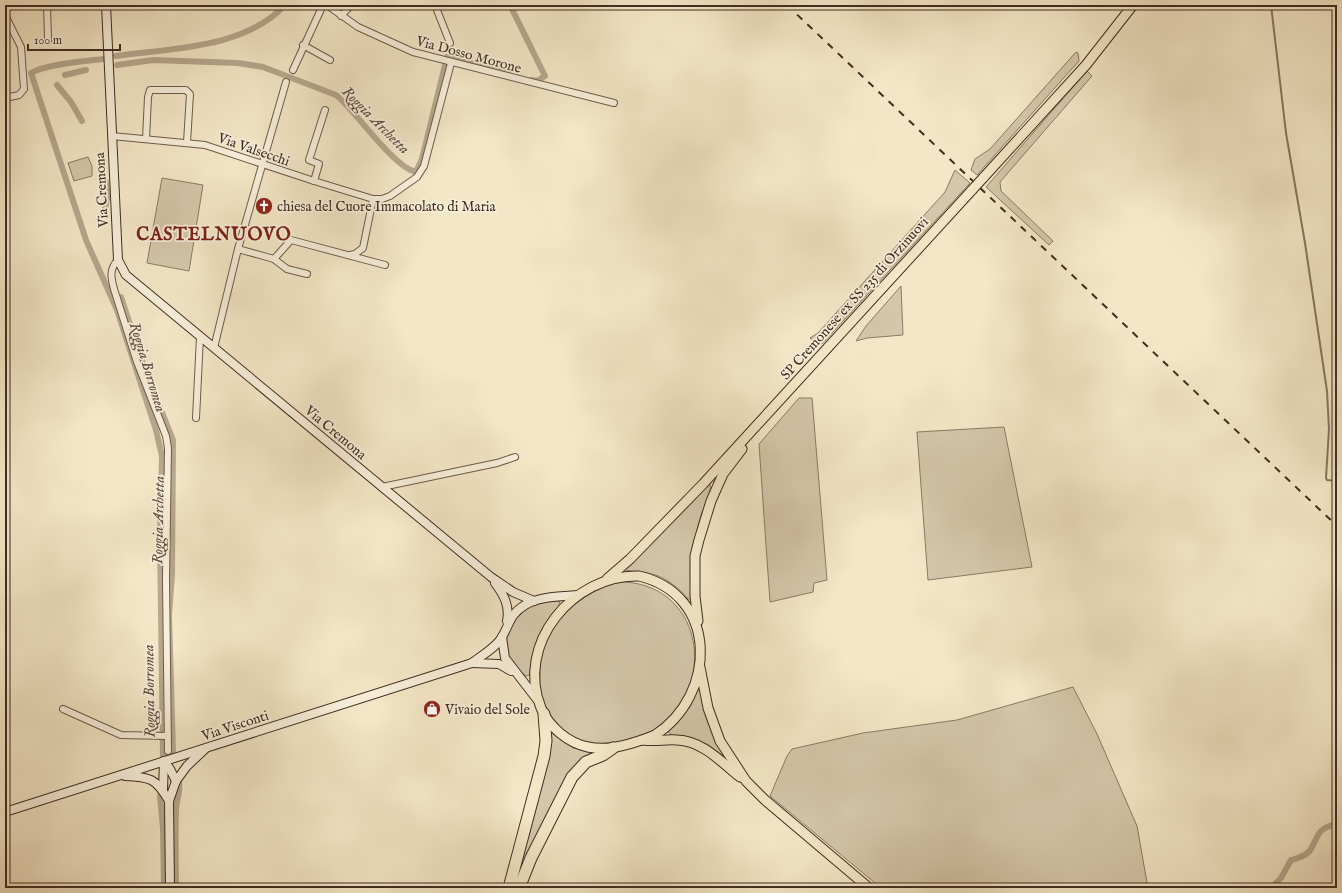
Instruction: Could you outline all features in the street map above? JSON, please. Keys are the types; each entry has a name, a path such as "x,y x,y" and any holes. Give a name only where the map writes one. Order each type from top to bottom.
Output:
{"highway":[{"path":"509,888 544,756 546,741 544,714"},
{"path":"519,888 531,858 572,777 586,762 603,755 613,748"}],"main road":[{"name":"SP Cremonese ex SS 235 di Orzinuovi","path":"758,424 1086,64 1133,5"},
{"path":"700,664 696,679 684,706 676,716 655,734 643,740 613,748 596,749 570,741 551,724 544,714 539,702 534,678 538,652 545,634 555,617 577,595 607,579 630,559 758,424"},
{"path":"746,781 720,741 712,722 700,664 697,628 698,614 695,596 695,556 705,518 723,474 758,424"},
{"path":"607,579 639,576 659,581 672,590 683,601 692,613 697,628"},
{"path":"643,740 655,742 678,740 692,743 712,753 746,781 765,800 870,888"}],"street":[{"path":"47,5 48,40"},
{"name":"Via Cremona","path":"106,5 118,260 126,275 491,577 513,592 534,601"},
{"path":"293,70 322,5"},
{"name":"Via Dosso Morone","path":"327,5 358,27 395,44 447,62 614,104"},
{"path":"341,16 351,5"},
{"path":"435,5 450,43"},
{"path":"5,15 21,47 24,88 19,95 5,98"},
{"path":"303,45 330,60"},
{"path":"348,256 355,254 362,248 373,199 390,196 417,177 424,166 447,62"},
{"path":"214,348 261,163 286,82"},
{"path":"146,139 149,92 152,89 175,89 186,90 190,94 187,142"},
{"name":"Via Valsecchi","path":"314,181 319,164 309,160 325,110"},
{"name":"Via Valsecchi","path":"112,136 187,142 205,145 373,199"},
{"path":"274,259 291,240 385,265"},
{"path":"238,249 274,259 287,269 307,274"},
{"path":"118,260 112,266 111,278 137,362 166,436 168,448 166,579 168,751"},
{"path":"196,418 200,337"},
{"path":"382,487 497,463 515,457"},
{"name":"Via Cremona","path":"491,577 507,600 509,614 507,624"},
{"path":"472,663 494,647 502,637 507,624 520,609 534,601 577,595"},
{"path":"502,637 505,658 539,702"},
{"path":"472,663 499,664 506,666 520,679"},
{"name":"Via Visconti","path":"5,812 472,663"},
{"path":"63,709 122,735 168,736"},
{"path":"170,888 169,801 176,781 187,766 207,747"},
{"path":"164,762 170,769 176,781"},
{"path":"163,790 164,762"},
{"path":"120,776 145,777 159,784 169,801"}],"shaded area":[{"path":"1076,52 1078,53 1079,61 977,175 971,170 975,159 990,149"},
{"path":"1087,71 1092,76 1000,182 1001,191 1053,241 1049,245 986,187"},
{"path":"88,157 92,166 92,176 74,181 68,163"},
{"path":"955,170 970,183 822,344 810,338 818,333 945,192"},
{"path":"162,178 203,185 189,271 147,263"},
{"path":"901,286 903,335 867,338 856,341 866,326"},
{"path":"799,398 812,398 827,580 814,583 813,592 770,602 759,444"},
{"path":"1004,427 1032,567 928,580 917,432"},
{"path":"709,482 710,489 696,535 692,599 688,599 675,586 654,574 626,570 625,569"},
{"path":"617,582 641,584 660,592 676,605 687,622 693,640 694,661 691,682 680,707 648,736 640,740 621,744 604,746 592,745 571,737 558,727 547,714 541,697 540,665 548,637 568,610 577,602 596,590"},
{"path":"551,601 560,601 557,610 540,633 532,659 530,675 526,676 511,661 507,653 507,637 514,622 526,609 533,605"},
{"path":"1073,687 1097,734 1137,826 1148,888 881,888 770,796 787,756 792,749 863,733 957,720"},
{"path":"700,689 709,722 723,753 722,756 694,739 675,736 668,732 689,708 698,690"},
{"path":"552,733 573,748 593,753 574,767 568,775 520,872 518,873 550,734"}],"waterway":[{"name":"Roggia Borromea","path":"116,56 183,48 228,38 249,30 268,19 285,5"},
{"name":"Roggia Archetta","path":"510,5 545,76 537,81 531,80"},
{"path":"1271,5 1286,133 1305,243 1327,391 1329,429 1326,478 1327,480 1337,481"},
{"name":"Roggia Archetta","path":"117,65 153,60 238,63 263,67 336,95 386,150 407,168 416,172 422,159 447,57 509,73"},
{"name":"Roggia Borromea","path":"103,59 55,65 31,73 86,240 117,310 156,430 162,456 160,538 163,755"},
{"name":"Roggia Archetta","path":"65,75 86,70"},
{"name":"Roggia Archetta","path":"57,85 71,102 82,121"},
{"name":"Roggia Archetta","path":"104,214 108,193 106,182"},
{"name":"Roggia Archetta","path":"121,297 145,370 173,440 172,575 169,615 173,752"},
{"name":"Roggia Archetta","path":"176,888 176,806 179,783"},
{"name":"Roggia Borromea","path":"160,796 163,828 164,888"},
{"path":"1271,888 1281,878 1291,860 1307,853 1311,849 1320,832 1326,827 1337,824"}],"railway":[{"path":"787,5 1337,526"}],"place":[{"name":"chiesa del Cuore Immacolato di Maria","path":"264,206"},
{"name":"Vivaio del Sole","path":"432,709"}],"district":[{"name":"CASTELNUOVO","path":"214,234"}]}
